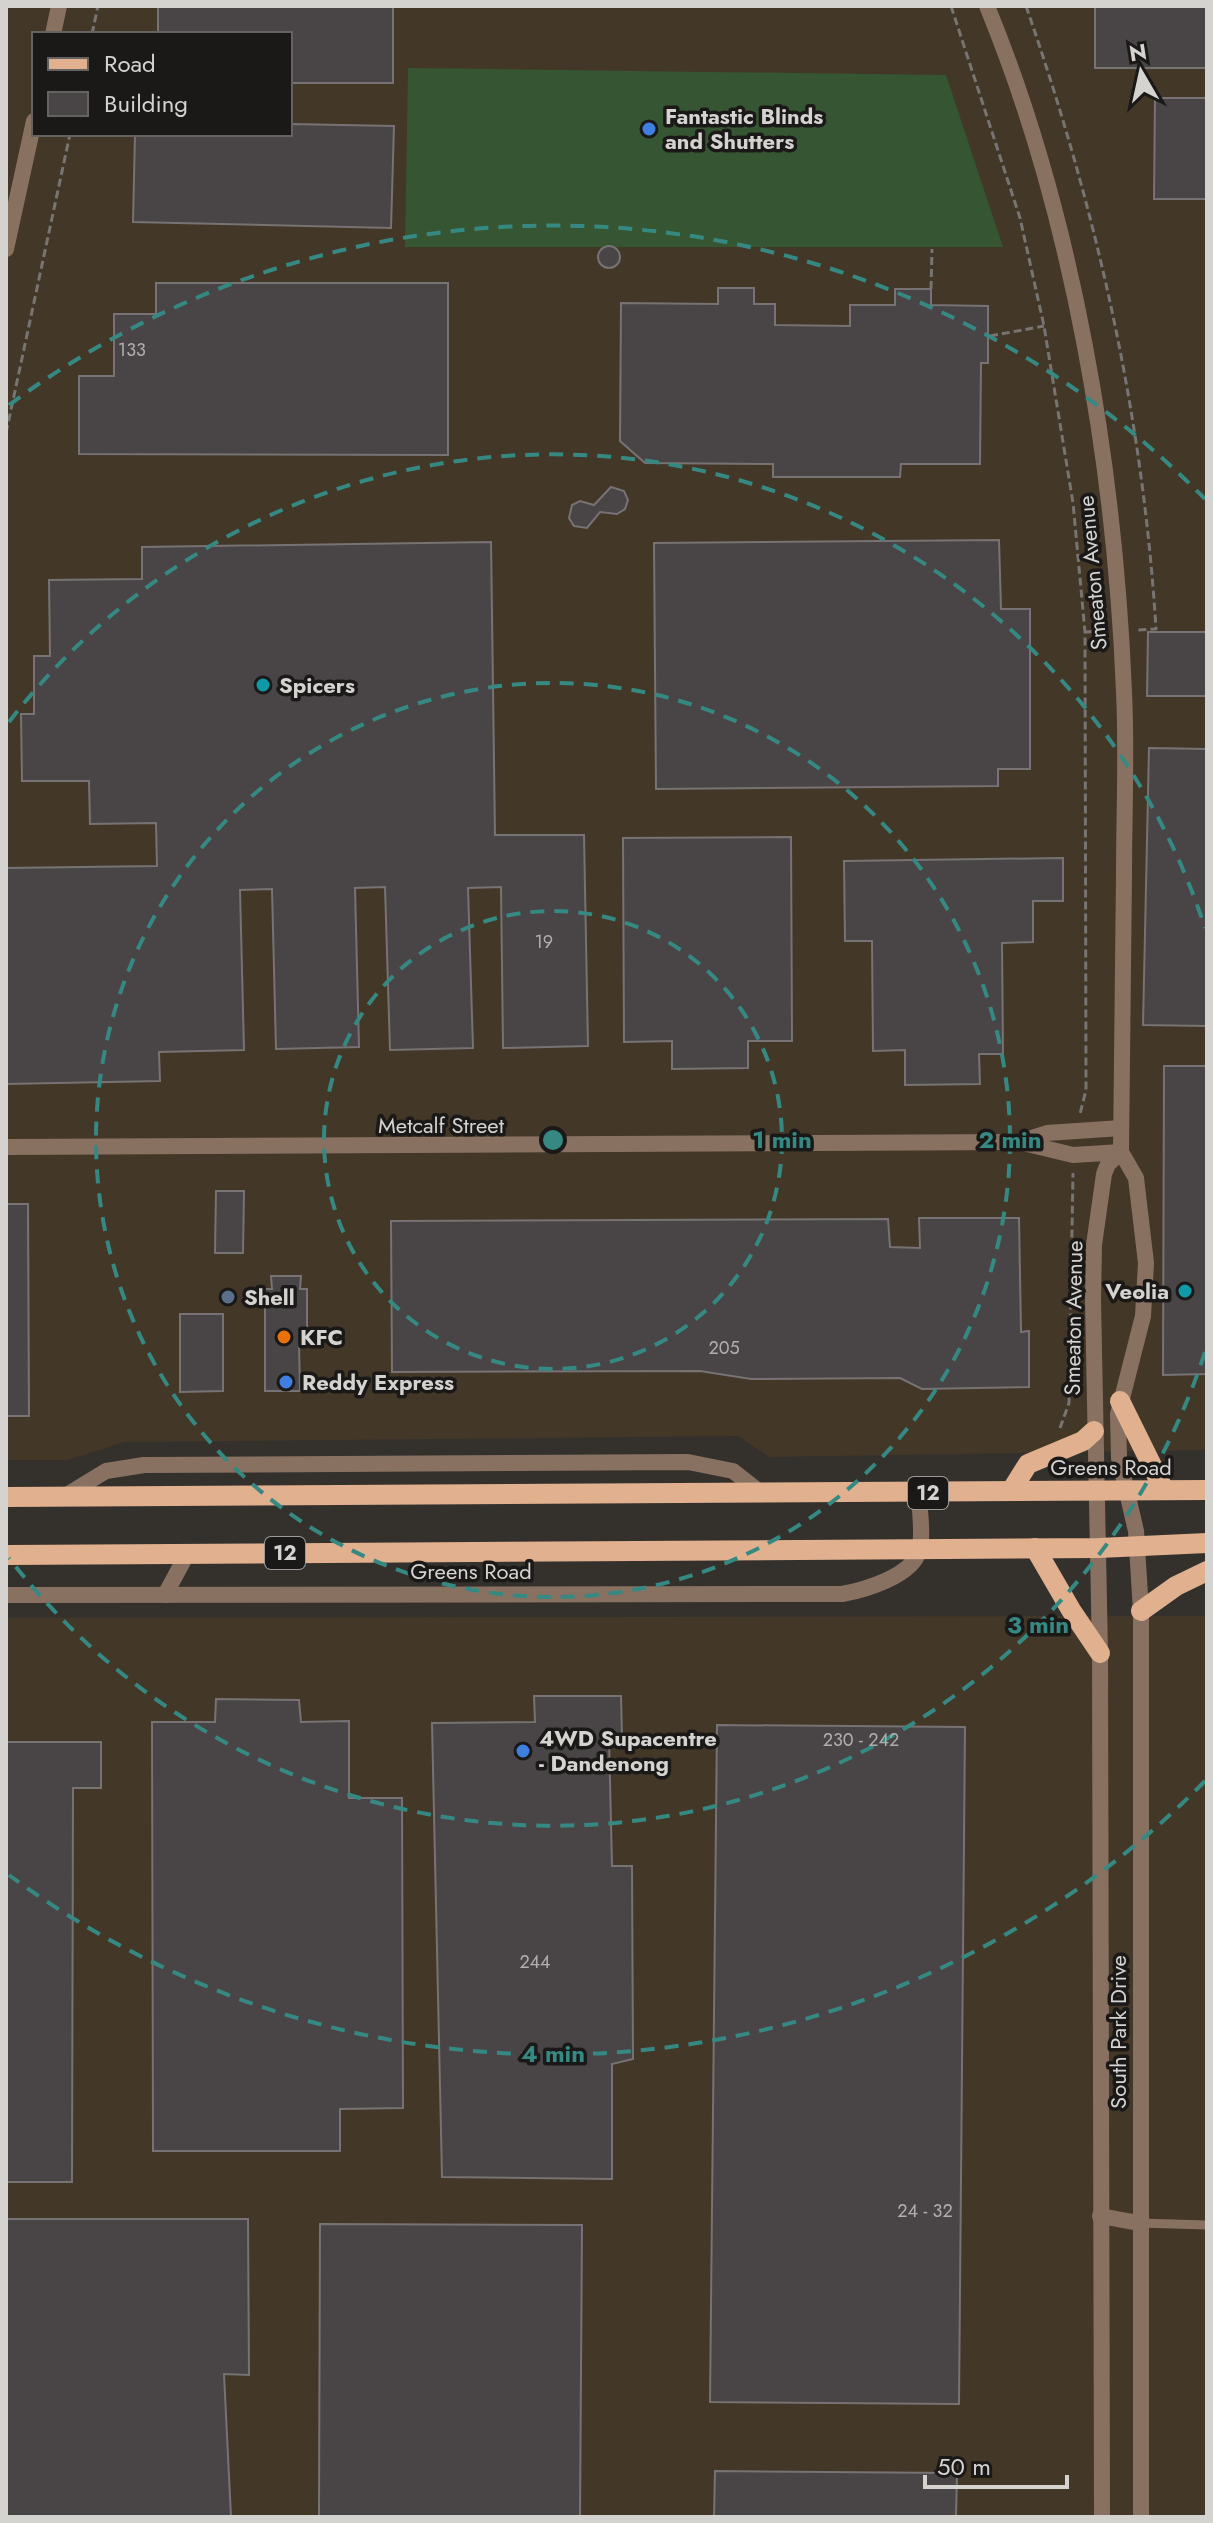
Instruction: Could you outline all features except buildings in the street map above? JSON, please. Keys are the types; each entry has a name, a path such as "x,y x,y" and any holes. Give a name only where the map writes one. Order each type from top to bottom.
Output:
{"main road":[{"path":"1120,1401 1164,1490"},
{"path":"1011,1491 1028,1464 1083,1441 1094,1431"},
{"name":"Greens Road","path":"6,1497 1207,1490"},
{"name":"Greens Road","path":"6,1555 1099,1548 1207,1543"},
{"path":"1035,1548 1100,1653"},
{"path":"1141,1611 1176,1586 1207,1571"}],"street":[{"path":"53,32 59,6"},
{"name":"Smeaton Avenue","path":"987,6 1051,202 1079,323 1104,470 1121,630 1124,695 1121,1152 1131,1163 1136,1178 1146,1263 1143,1316 1120,1401 1119,1458 1138,1547"},
{"path":"6,249 32,130"},
{"name":"Metcalf Street","path":"1019,1142 1047,1133 1121,1128"},
{"name":"Metcalf Street","path":"6,1147 1019,1142 1073,1155 1121,1152"},
{"name":"Smeaton Avenue","path":"1099,1548 1094,1431 1096,1224 1104,1174 1108,1164 1121,1152"},
{"path":"65,1496 106,1471 144,1465 672,1462 704,1463 733,1471 761,1493"},
{"path":"919,1493 920,1548"},
{"name":"South Park Drive","path":"1138,1547 1141,1611 1141,2517"},
{"name":"Greens Road","path":"6,1595 842,1594 861,1591 911,1565 920,1548"},
{"name":"South Park Drive","path":"1099,1548 1102,2517"},
{"path":"165,1595 187,1554"},
{"path":"1100,2216 1139,2223"}],"lane":[{"path":"1139,2223 1207,2225"}],"path":[{"path":"92,32 98,6"},
{"path":"951,6 1001,152 1044,326 1073,503 1085,632 1086,1090 1076,1131"},
{"path":"1026,6 1075,155 1111,300 1136,438 1156,629 1085,632"},
{"path":"6,433 70,136"},
{"path":"931,289 932,249"},
{"path":"990,336 1044,326"},
{"path":"1054,1438 1069,1403 1073,1155"}],"shaded area":[{"path":"6,6 1207,6 1207,1450 769,1457 738,1436 124,1442 68,1460 6,1460"},
{"path":"1207,1616 1207,2517 6,2517 6,1618"}],"green space":[{"path":"408,68 946,75 1003,247 405,247"}],"place":[{"name":"Fantastic Blinds and Shutters","path":"649,129"},
{"name":"Spicers","path":"263,685"},
{"name":"Veolia","path":"1185,1291"},
{"name":"Shell","path":"228,1297"},
{"name":"KFC","path":"284,1337"},
{"name":"Reddy Express","path":"286,1382"},
{"name":"4WD Supacentre - Dandenong","path":"523,1751"}]}
